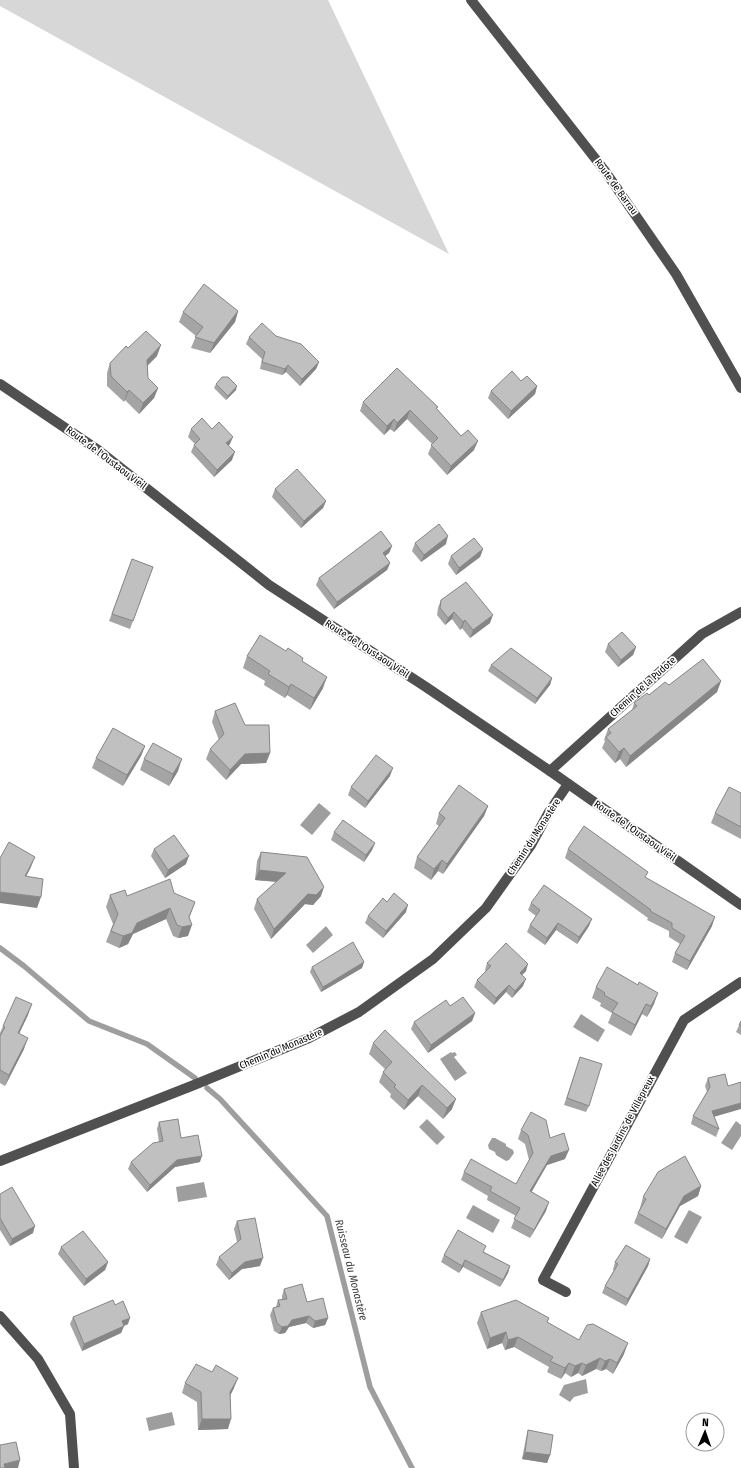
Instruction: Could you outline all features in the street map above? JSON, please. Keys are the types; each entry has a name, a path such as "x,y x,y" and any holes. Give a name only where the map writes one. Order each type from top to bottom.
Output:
{"street":[{"name":"Route de Barrau","path":"471,0 605,171 676,274 741,388"},
{"name":"Route de l'Oustaou Vieil","path":"0,384 98,450 269,585 426,687 550,771 741,905"},
{"name":"Chemin de la Pudote","path":"550,771 702,634 741,612"},
{"name":"Chemin du Monastère","path":"0,1161 309,1038 359,1012 433,959 486,908 531,844 549,812 568,784"},
{"name":"Allée des Jardins de Villepreux","path":"566,1292 542,1280 684,1020 741,982"},
{"path":"0,1316 38,1358 70,1414 74,1468"}],"shaded area":[{"path":"0,0 328,0 449,254 0,6"},
{"path":"319,803 331,813 312,835 300,825"},
{"path":"326,926 333,935 313,953 306,945"},
{"path":"581,1014 605,1030 598,1042 573,1027"},
{"path":"451,1052 455,1052 457,1055 454,1057 467,1073 455,1081 440,1059"},
{"path":"427,1119 445,1137 437,1145 419,1127"},
{"path":"736,1121 741,1125 741,1136 732,1150 721,1143"},
{"path":"492,1138 506,1144 506,1146 513,1150 514,1153 509,1160 506,1161 489,1149 488,1145"},
{"path":"204,1182 207,1197 178,1202 176,1187"},
{"path":"473,1205 500,1220 493,1233 466,1218"},
{"path":"689,1210 702,1217 687,1244 674,1237"},
{"path":"586,1379 588,1393 574,1397 570,1402 559,1395 564,1385"},
{"path":"172,1412 175,1425 149,1431 146,1418"}],"building":[{"path":"204,284 238,311 214,343 195,337 203,327 183,312"},
{"path":"262,323 276,336 301,344 319,362 302,379 288,365 285,369 262,362 265,352 249,337"},
{"path":"146,331 161,345 147,360 148,378 158,388 143,403 129,390 127,392 111,376 110,363 126,346 128,348"},
{"path":"397,368 438,407 436,408 461,436 468,430 478,441 451,466 431,445 438,438 410,410 397,423 394,419 387,426 363,402"},
{"path":"512,371 521,381 527,376 537,386 511,411 491,391"},
{"path":"222,377 228,377 237,386 228,396 216,384"},
{"path":"202,418 212,429 219,422 233,437 226,443 235,452 217,470 194,445 200,439 191,429"},
{"path":"297,469 326,501 304,521 275,489"},
{"path":"439,524 448,536 424,555 415,543"},
{"path":"381,531 392,546 383,553 390,563 337,602 319,578"},
{"path":"474,538 483,549 459,568 451,556"},
{"path":"132,559 153,567 133,621 112,614"},
{"path":"466,582 493,615 473,630 465,620 463,622 454,612 448,618 440,608 441,600"},
{"path":"622,632 636,647 621,660 608,644"},
{"path":"260,635 286,651 288,648 303,658 302,661 327,677 314,698 291,684 289,687 268,674 270,671 247,656"},
{"path":"511,648 552,678 537,698 491,665"},
{"path":"703,659 721,681 630,756 624,748 619,752 606,737 611,733 608,729 637,706 634,703 647,693 649,695 665,682 669,685"},
{"path":"235,703 245,725 269,725 270,753 245,754 230,770 210,749 224,734 215,711"},
{"path":"113,728 145,746 127,775 96,758"},
{"path":"153,743 182,759 173,774 144,759"},
{"path":"376,755 393,768 368,801 351,787"},
{"path":"459,785 488,806 447,864 442,860 434,869 417,857 445,818 439,813"},
{"path":"729,787 741,793 741,827 715,813"},
{"path":"343,820 375,843 366,855 334,832"},
{"path":"584,826 648,872 645,877 715,917 690,961 675,953 685,936 672,928 672,923 650,911 651,910 568,849"},
{"path":"174,835 189,856 168,870 154,849"},
{"path":"9,842 35,857 25,876 43,879 41,897 0,892 0,858"},
{"path":"261,852 307,857 324,887 316,895 308,894 274,929 257,899 286,873 259,870"},
{"path":"170,879 174,893 195,902 189,917 192,925 182,927 177,925 170,908 137,923 132,933 123,936 111,931 118,914 110,895 125,890 127,896"},
{"path":"544,885 592,919 579,937 558,923 547,938 530,925 540,910 531,903"},
{"path":"394,893 408,905 386,931 368,916 383,898 387,902"},
{"path":"353,942 364,962 323,987 312,967"},
{"path":"506,943 528,964 520,973 526,979 515,991 509,985 496,998 477,980 491,966 487,963"},
{"path":"607,967 638,985 639,982 658,993 651,1006 646,1004 635,1025 612,1012 618,1003 604,995 605,993 596,987"},
{"path":"16,997 32,1004 18,1033 28,1038 9,1075 0,1070 0,1036 5,1027 3,1026"},
{"path":"463,997 475,1013 431,1045 414,1022 446,1000 450,1006"},
{"path":"385,1030 456,1099 447,1108 422,1085 408,1100 394,1087 396,1085 383,1072 392,1062 373,1043"},
{"path":"580,1057 602,1064 589,1106 567,1098"},
{"path":"725,1074 728,1086 741,1082 741,1103 712,1111 719,1129 693,1116 710,1087 708,1078"},
{"path":"531,1112 546,1120 550,1138 564,1133 569,1150 551,1156 530,1191 549,1202 534,1230 514,1219 520,1208 490,1191 492,1187 464,1172 471,1159 516,1184 533,1153 528,1135 521,1130"},
{"path":"178,1119 181,1138 198,1135 202,1156 177,1160 150,1185 131,1162 153,1143 163,1141 159,1122"},
{"path":"685,1156 701,1186 684,1196 666,1229 638,1213 646,1199 643,1197 658,1172"},
{"path":"12,1187 35,1226 12,1239 0,1218 0,1194"},
{"path":"255,1218 263,1258 245,1262 232,1273 219,1257 241,1239 237,1221"},
{"path":"458,1230 486,1246 483,1252 510,1266 503,1280 465,1260 462,1266 444,1255"},
{"path":"83,1231 108,1262 86,1279 61,1247"},
{"path":"626,1245 650,1259 628,1299 605,1286 618,1264 615,1262"},
{"path":"302,1284 307,1302 323,1298 328,1318 315,1321 309,1316 292,1320 288,1326 282,1327 277,1323 273,1308 280,1306 278,1300 287,1299 284,1289"},
{"path":"113,1300 115,1305 123,1301 130,1318 122,1321 124,1326 84,1344 73,1317"},
{"path":"516,1300 549,1318 547,1322 579,1340 587,1325 593,1324 628,1343 617,1363 610,1359 605,1361 600,1358 586,1365 582,1363 575,1366 569,1363 565,1368 550,1361 553,1357 518,1337 508,1340 506,1332 490,1338 481,1312"},
{"path":"196,1364 212,1372 216,1365 238,1378 230,1392 231,1419 202,1419 201,1392 185,1383"},
{"path":"528,1430 553,1435 550,1455 525,1452"},
{"path":"16,1442 20,1460 4,1464 5,1468 0,1468 0,1445"}],"waterway":[{"name":"Ruisseau du Monastère","path":"0,948 24,966 89,1021 147,1044 195,1078"},
{"name":"Ruisseau du Monastère","path":"207,1088 220,1099 327,1216 370,1387 412,1468"}]}
